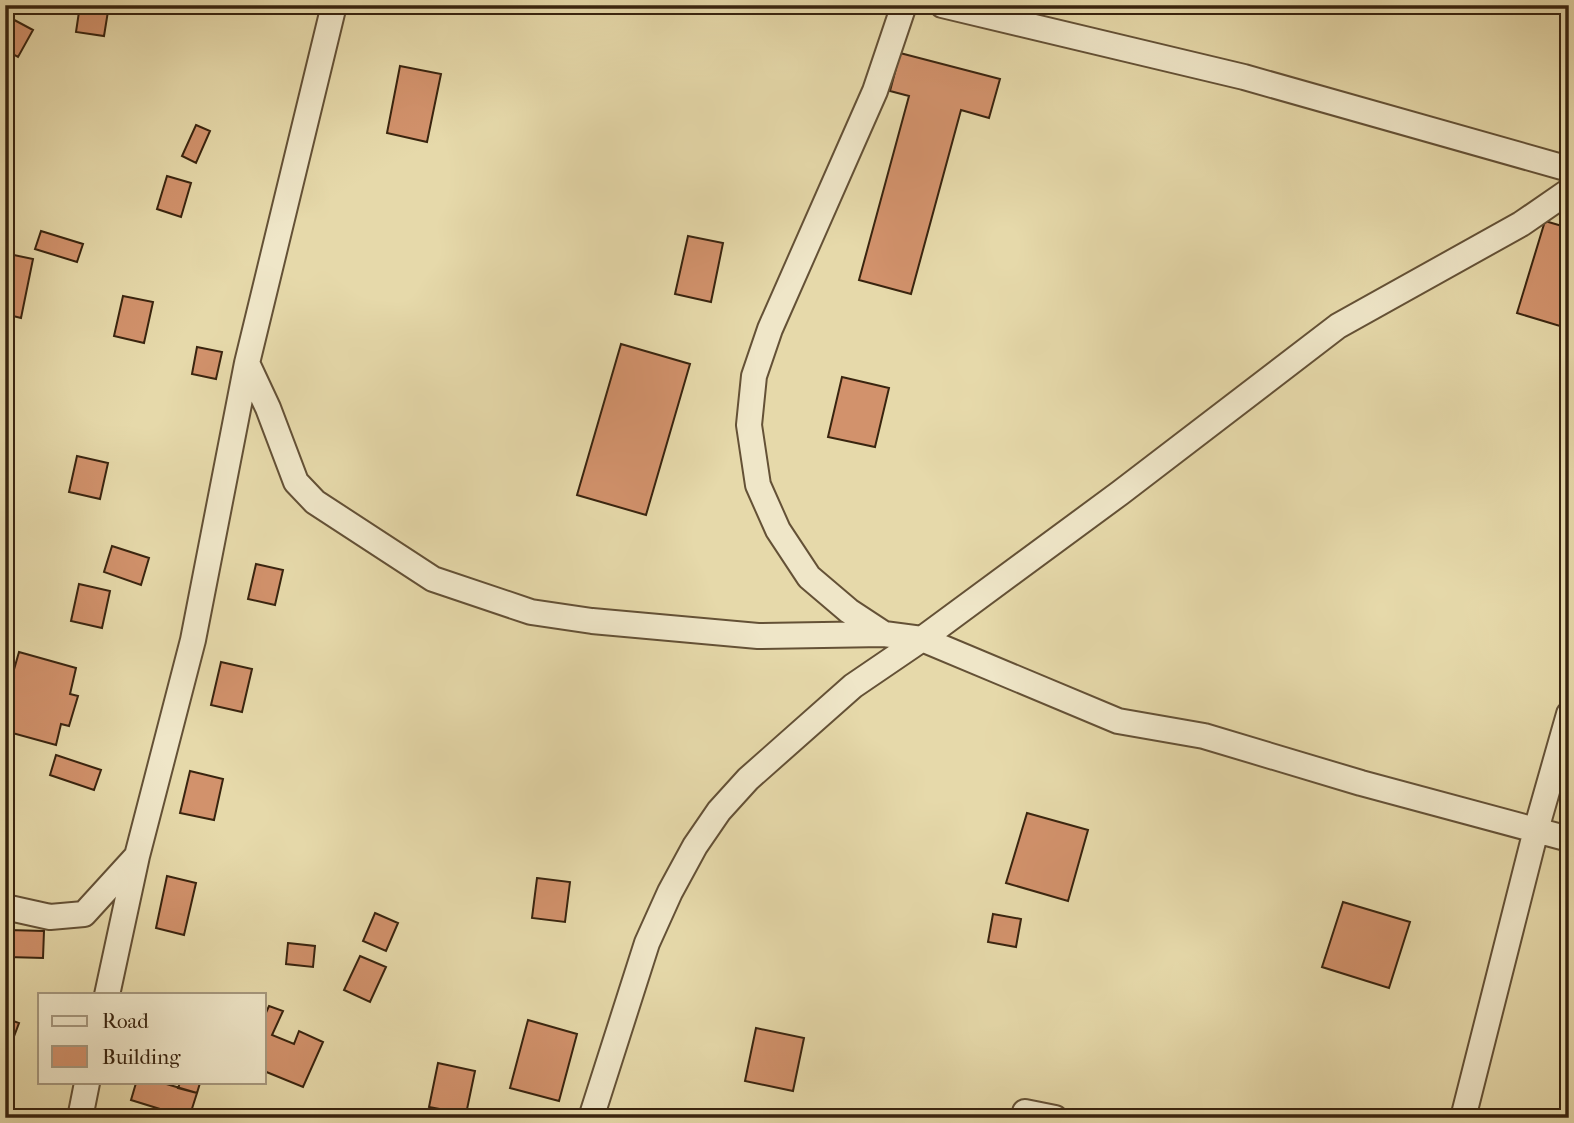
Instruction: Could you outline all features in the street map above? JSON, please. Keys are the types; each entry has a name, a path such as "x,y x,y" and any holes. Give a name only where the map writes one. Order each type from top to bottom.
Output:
{"street":[{"path":"107,993 137,856 193,640 247,363 334,5"},
{"path":"884,634 849,611 809,577 778,530 758,485 748,425 754,376 770,329 875,91 904,5"},
{"path":"942,5 1244,77 1569,169"},
{"path":"591,1118 647,943 670,892 701,837 719,811 748,779 853,686 922,639 1120,493 1338,326 1521,224 1569,191"},
{"path":"247,363 268,408 296,482 314,502 433,579 531,612 592,621 758,636 884,634 922,639 1118,720 1204,736 1362,783 1569,839"},
{"path":"1463,1118 1536,830 1569,714"},
{"path":"5,907 50,917 84,914 137,856"},
{"path":"80,1118 87,1084"},
{"path":"1025,1112 1055,1118"}],"building":[{"path":"80,5 109,5 104,36 76,32"},
{"path":"132,5 167,5 165,13"},
{"path":"5,15 33,30 18,57 5,50"},
{"path":"900,53 1000,79 989,118 961,110 911,294 859,280 909,96 890,91"},
{"path":"400,66 441,74 427,142 387,133"},
{"path":"196,125 210,131 196,163 182,156"},
{"path":"167,176 191,183 181,217 157,209"},
{"path":"1545,221 1569,228 1569,297 1560,326 1517,313"},
{"path":"41,231 83,244 77,262 35,249"},
{"path":"688,236 723,243 711,302 675,294"},
{"path":"9,254 33,259 21,318 5,314 5,271"},
{"path":"123,296 153,302 144,343 114,336"},
{"path":"621,344 690,364 646,515 577,495"},
{"path":"197,347 222,352 216,379 192,374"},
{"path":"842,377 889,388 875,447 828,437"},
{"path":"77,456 108,463 100,499 69,492"},
{"path":"112,546 149,558 141,585 104,572"},
{"path":"256,564 283,570 275,605 248,599"},
{"path":"5,569 12,569 11,596 5,596"},
{"path":"79,584 110,591 102,628 71,621"},
{"path":"19,652 76,668 70,694 78,696 69,726 61,724 56,745 5,731 5,701"},
{"path":"221,662 252,669 242,712 211,705"},
{"path":"56,755 101,770 94,790 50,775"},
{"path":"190,771 223,779 214,820 180,813"},
{"path":"1027,813 1088,830 1068,901 1006,883"},
{"path":"167,876 196,883 184,935 156,928"},
{"path":"537,878 570,882 565,922 532,918"},
{"path":"1343,902 1410,922 1389,988 1322,967"},
{"path":"375,913 398,923 386,951 363,941"},
{"path":"993,914 1021,919 1016,947 988,942"},
{"path":"9,930 44,931 43,958 8,957"},
{"path":"288,943 315,946 313,967 286,964"},
{"path":"360,956 386,967 370,1002 344,990"},
{"path":"269,1006 283,1011 272,1035 294,1044 299,1031 323,1042 303,1087 266,1072 266,1013"},
{"path":"5,1018 19,1023 10,1047 5,1045"},
{"path":"528,1020 577,1034 559,1101 510,1088"},
{"path":"756,1028 804,1038 793,1091 745,1081"},
{"path":"438,1063 475,1071 466,1114 429,1107"},
{"path":"136,1084 166,1084 197,1093 189,1118 131,1100"},
{"path":"180,1084 200,1084 197,1093 178,1088"}]}
